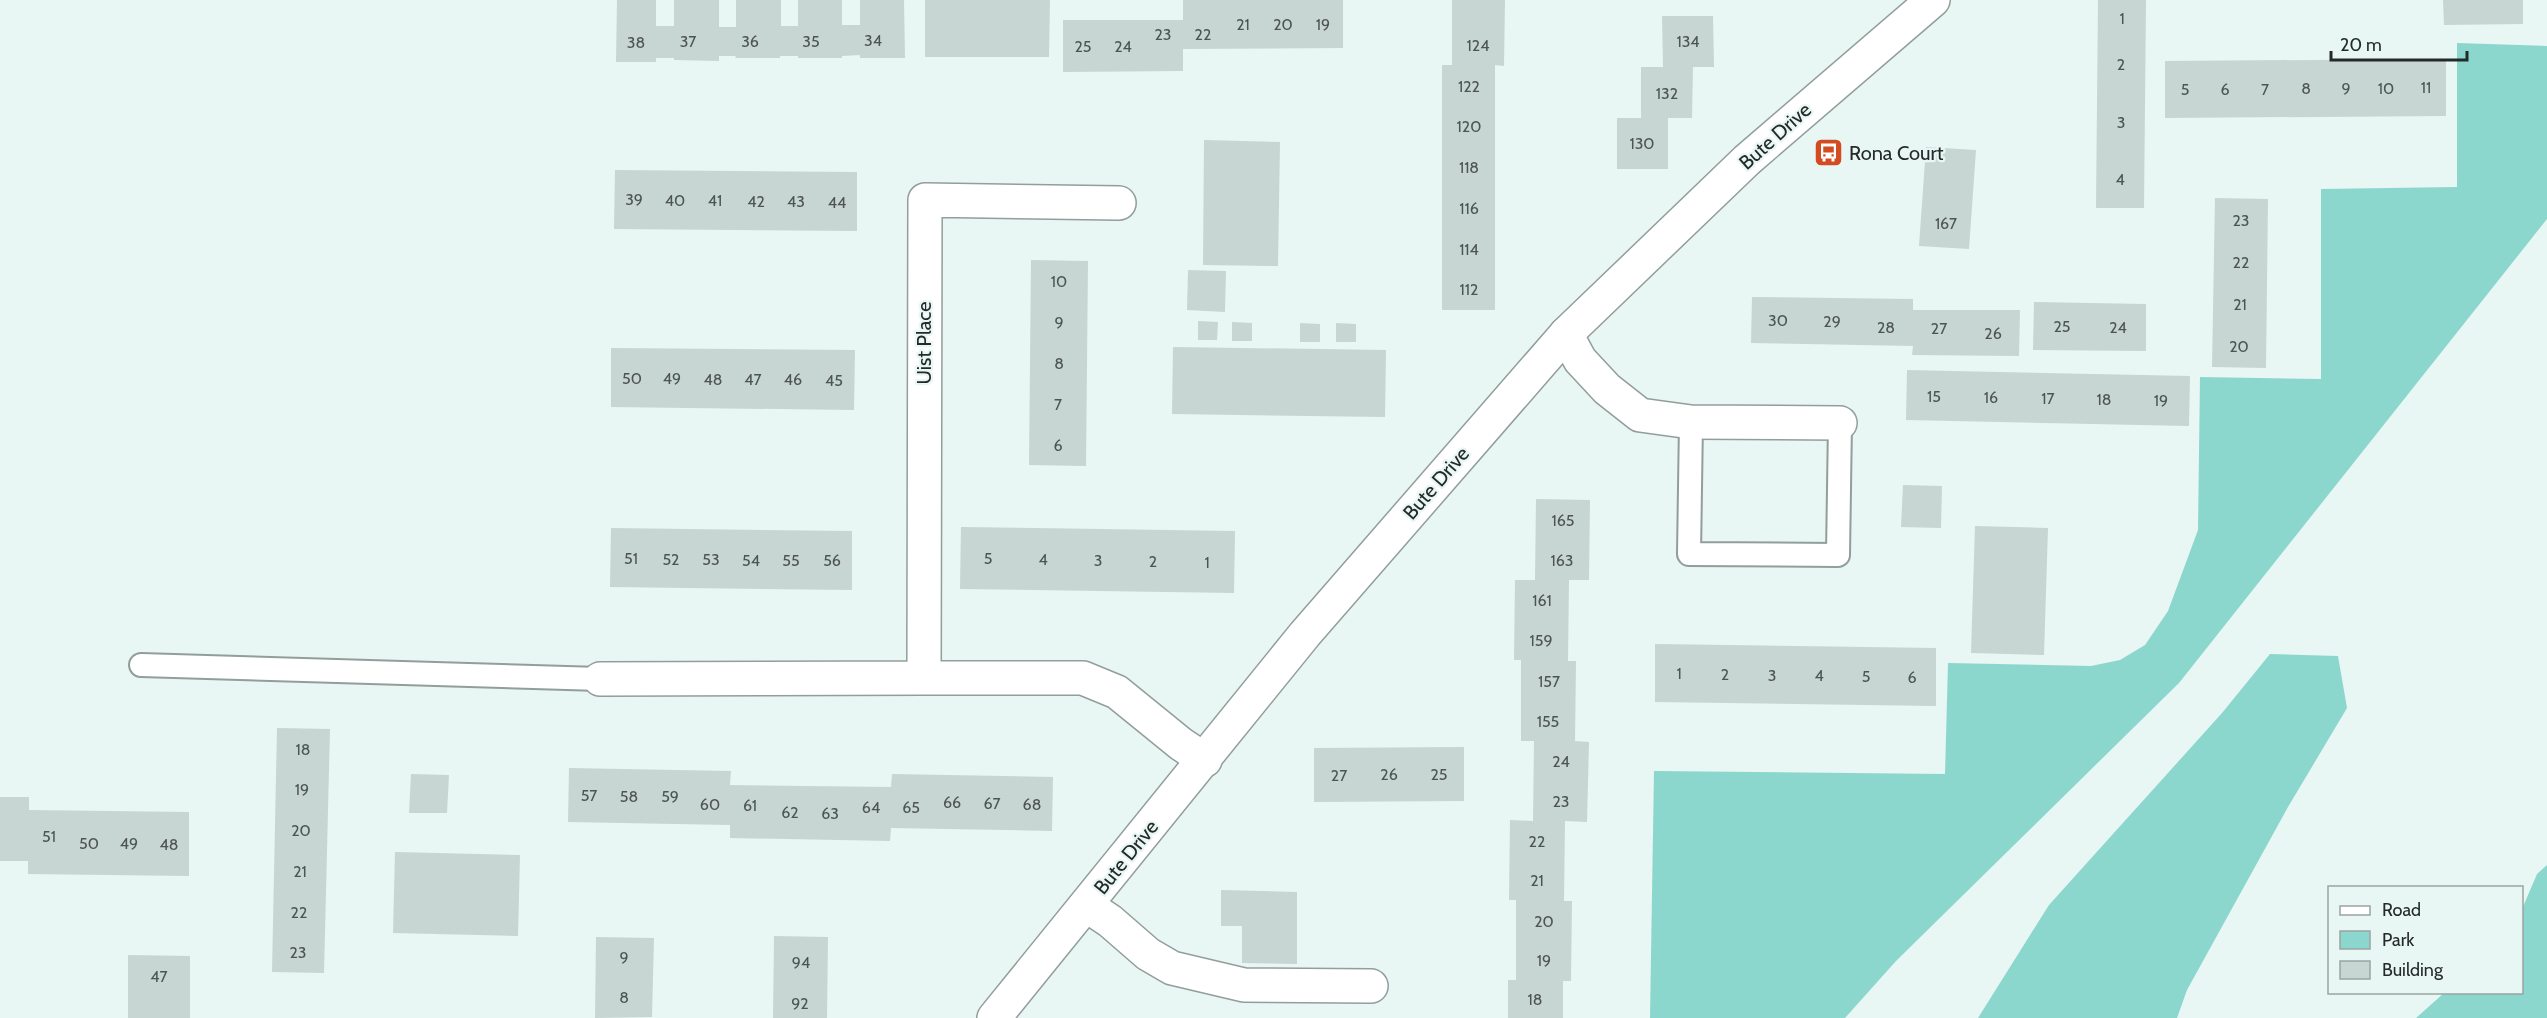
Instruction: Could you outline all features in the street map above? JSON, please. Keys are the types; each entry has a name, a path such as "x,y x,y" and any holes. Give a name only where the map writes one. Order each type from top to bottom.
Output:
{"street":[{"name":"Bute Drive","path":"994,1018 1305,634 1566,334 1747,160 1933,0"},
{"name":"Uist Place","path":"924,678 925,200 1119,203"},
{"path":"1566,334 1580,360 1607,389 1640,415 1691,422 1840,423"},
{"path":"600,679 1083,678 1117,692 1173,738 1205,760"},
{"path":"1086,905 1110,921 1148,954 1172,968 1244,985 1371,986"}],"lane":[{"path":"1691,422 1689,554 1838,555 1840,423"},
{"path":"141,666 600,679"}],"green space":[{"path":"2457,43 2547,46 2547,219 2179,683 1896,961 1845,1018 1650,1018 1654,771 1945,774 1948,663 2091,666 2120,660 2145,645 2168,611 2198,530 2200,377 2321,379 2321,189 2457,187"},
{"path":"2270,654 2338,656 2347,708 2288,807 2187,990 2177,1018 1978,1018 2049,905 2222,713"},
{"path":"2547,865 2547,1018 2416,1018 2443,994 2523,994 2523,907 2537,874"}],"building":[{"path":"617,0 656,0 656,26 674,26 674,0 719,0 719,27 736,27 736,0 781,0 781,26 798,26 798,0 842,0 842,25 860,25 860,0 904,0 905,58 860,58 860,55 842,56 842,58 719,56 719,61 656,58 656,62 616,62"},
{"path":"925,0 1050,0 1049,57 925,57"},
{"path":"1183,0 1343,0 1343,48 1183,49 1183,71 1063,72 1063,20 1183,20"},
{"path":"1452,0 1505,0 1504,66 1495,65 1495,310 1442,310 1442,65 1452,65"},
{"path":"2098,0 2146,0 2144,208 2096,208"},
{"path":"2443,0 2523,0 2523,24 2444,25"},
{"path":"1662,16 1713,16 1714,67 1693,67 1692,118 1668,118 1668,169 1617,169 1617,118 1641,118 1641,67 1663,67"},
{"path":"2446,59 2446,116 2165,118 2165,61"},
{"path":"1204,140 1280,142 1278,266 1203,265"},
{"path":"1926,147 1976,150 1969,249 1919,246"},
{"path":"615,170 857,172 857,231 614,229"},
{"path":"2215,198 2268,199 2266,368 2212,367"},
{"path":"1031,260 1088,261 1086,466 1029,465"},
{"path":"1188,270 1226,271 1225,312 1187,310"},
{"path":"1752,297 1913,299 1913,310 2020,310 2019,356 1912,355 1913,346 1751,343"},
{"path":"2034,302 2146,304 2146,351 2033,350"},
{"path":"1198,321 1218,322 1217,340 1198,340"},
{"path":"1232,322 1252,323 1252,341 1232,341"},
{"path":"1300,323 1320,324 1320,342 1300,342"},
{"path":"1336,323 1356,324 1356,342 1336,342"},
{"path":"1173,347 1386,350 1385,417 1172,414"},
{"path":"611,348 855,350 854,410 611,407"},
{"path":"1907,370 2190,376 2189,426 1906,420"},
{"path":"1903,485 1942,486 1941,528 1901,527"},
{"path":"1536,499 1590,500 1589,580 1569,580 1568,661 1576,661 1575,741 1589,742 1587,822 1565,821 1564,901 1572,901 1571,981 1563,981 1563,1018 1508,1018 1508,980 1516,980 1516,900 1509,900 1510,820 1533,821 1534,741 1521,741 1521,660 1514,660 1515,580 1535,580"},
{"path":"1975,526 2048,528 2044,655 1971,653"},
{"path":"961,527 1235,531 1234,593 960,589"},
{"path":"611,528 852,531 852,590 610,587"},
{"path":"1655,644 1936,648 1936,706 1655,702"},
{"path":"277,728 330,729 324,973 272,972"},
{"path":"1464,747 1464,801 1314,802 1314,748"},
{"path":"569,768 731,771 730,785 891,787 892,774 1053,777 1052,831 891,828 890,841 730,838 730,825 568,822"},
{"path":"411,774 449,775 447,813 409,813"},
{"path":"0,797 29,797 29,810 189,812 189,876 28,874 28,861 0,861"},
{"path":"395,852 520,855 518,936 393,933"},
{"path":"1221,890 1297,892 1297,964 1242,963 1242,926 1221,926"},
{"path":"774,936 828,937 827,1018 773,1018"},
{"path":"596,937 654,938 652,1017 595,1018"},
{"path":"128,955 190,956 190,1018 128,1018"}],"place":[{"name":"Rona Court","path":"1828,153"}]}
